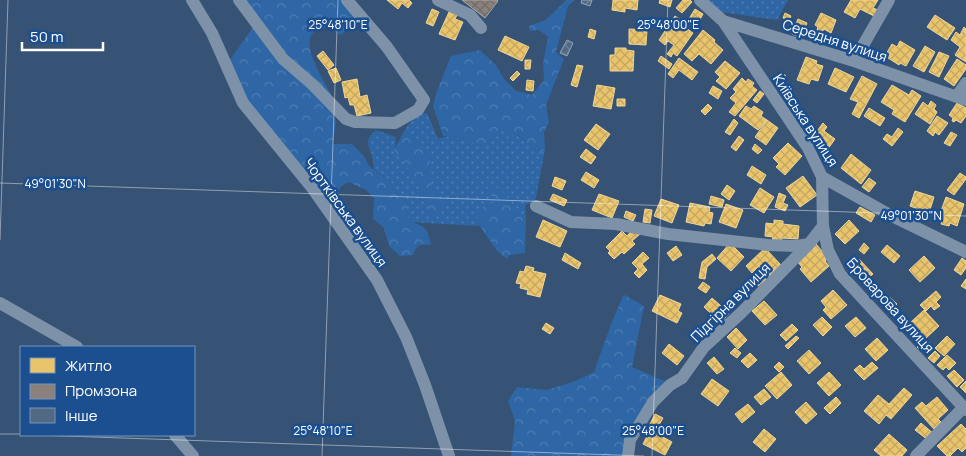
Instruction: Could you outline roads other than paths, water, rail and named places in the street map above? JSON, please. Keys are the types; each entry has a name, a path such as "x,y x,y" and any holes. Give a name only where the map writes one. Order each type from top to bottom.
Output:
{"street":[{"name":"Чортківська вулиця","path":"192,0 212,33 243,103 313,189 377,280 406,337 425,385 449,456"},
{"path":"238,0 283,59 312,84 346,119 355,122 395,123 418,110 424,100 387,47 347,0"},
{"path":"438,0 470,15 481,28"},
{"name":"Середня вулиця","path":"700,0 723,21 854,61 962,98"},
{"path":"854,61 889,0"},
{"name":"Київська вулиця","path":"723,21 808,148 822,177 890,215 966,252"},
{"path":"962,98 966,83"},
{"name":"Броварова вулиця","path":"822,177 823,226 828,250 840,274 965,408"},
{"name":"Підгірна вулиця","path":"536,206 571,222 616,224 668,234 768,245 797,246 810,244"},
{"name":"Підгірна вулиця","path":"628,456 630,440 653,402 670,385 682,378 704,347 741,314 810,244 823,226"},
{"path":"0,303 75,346"},
{"path":"916,456 965,408"},
{"path":"176,436 193,456"}]}
